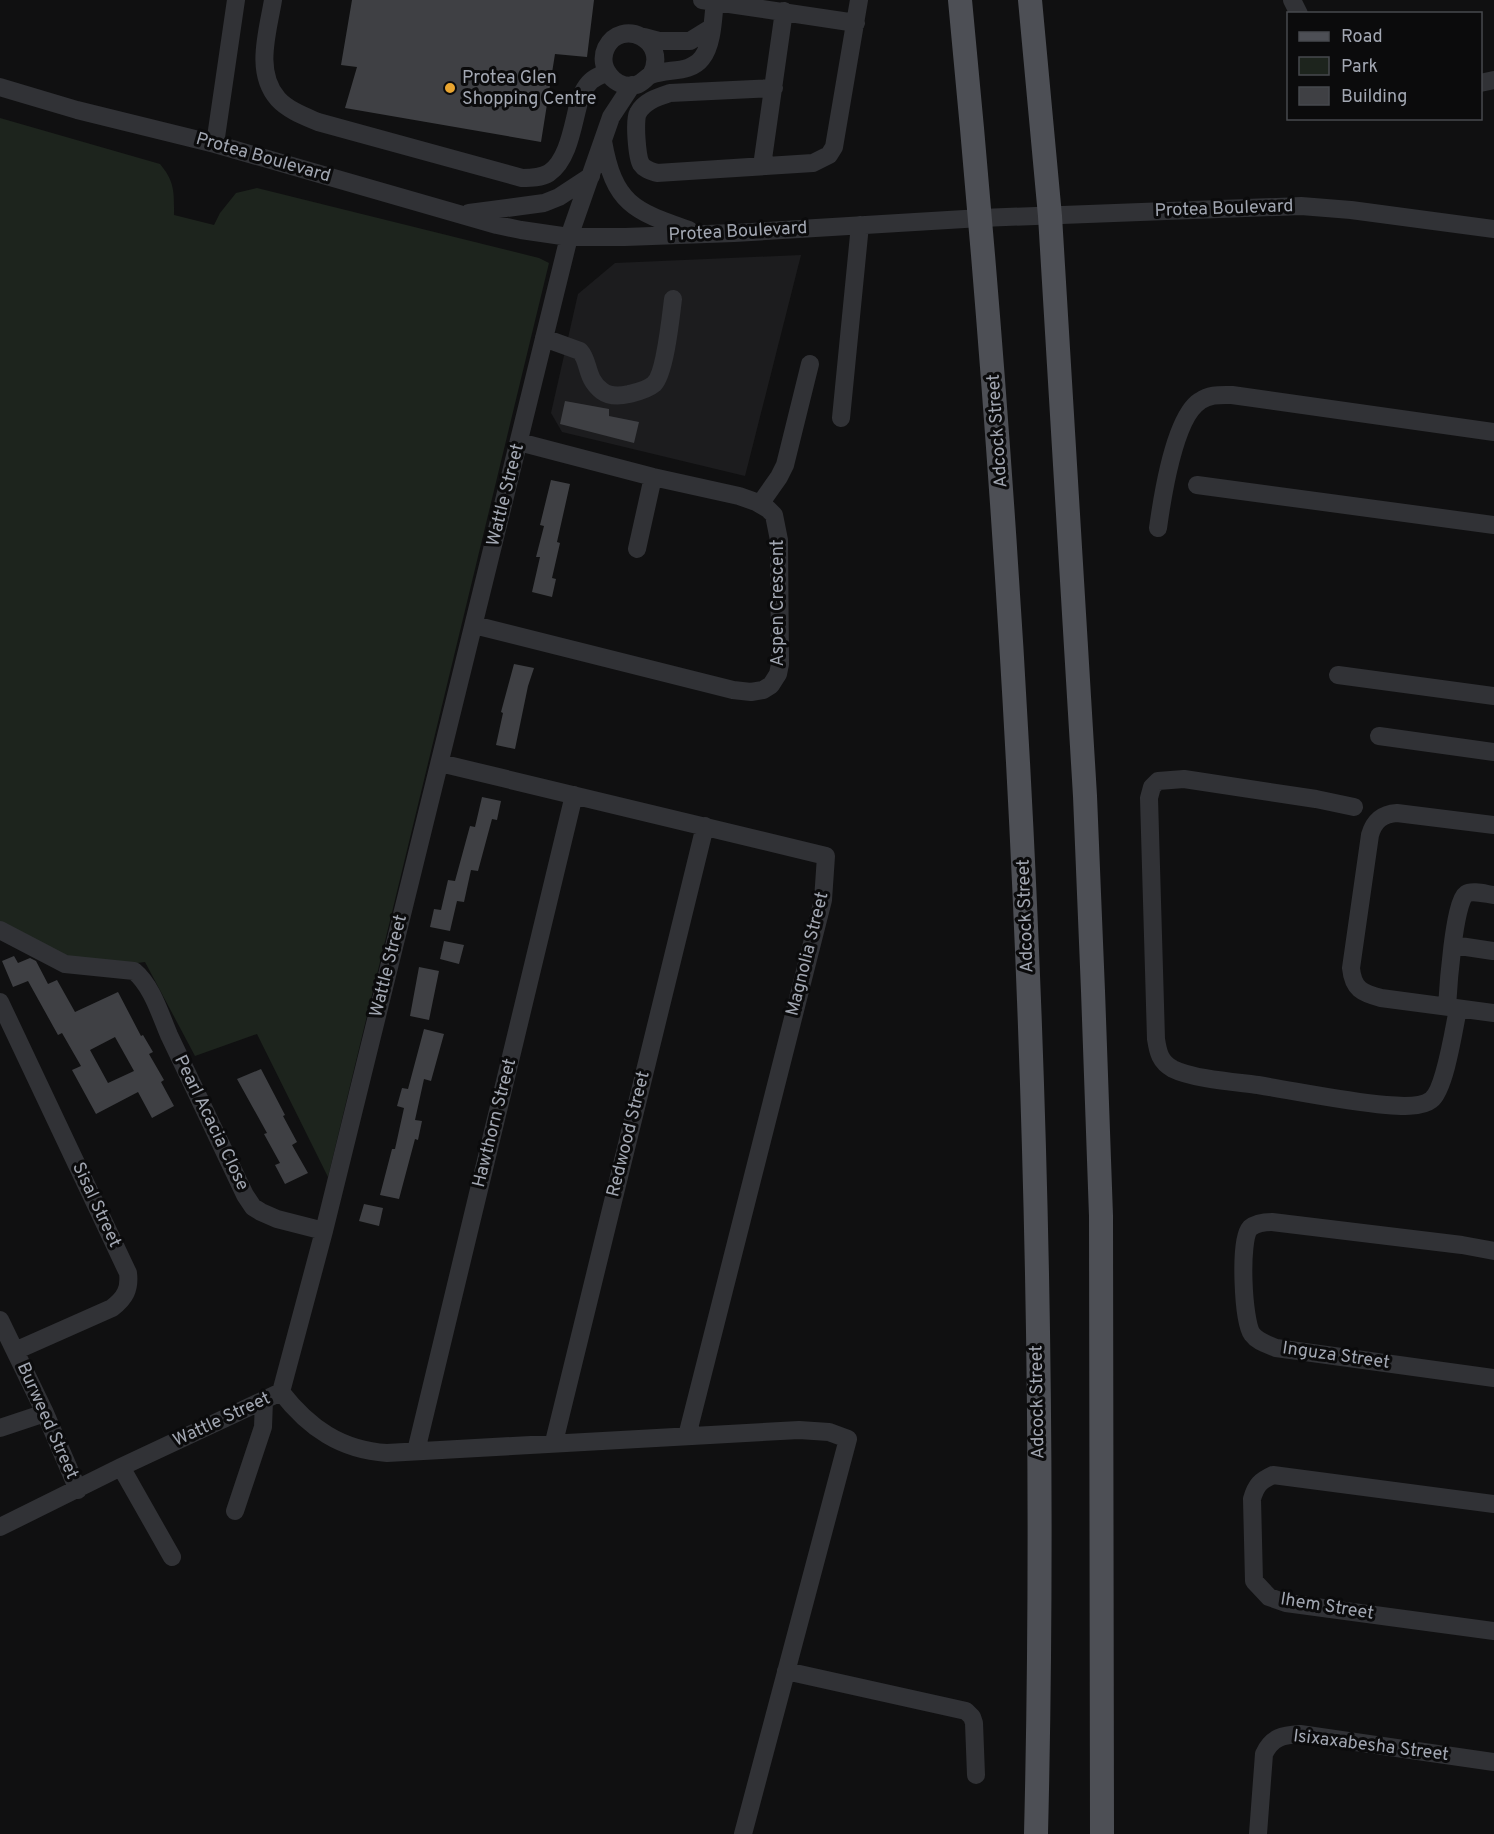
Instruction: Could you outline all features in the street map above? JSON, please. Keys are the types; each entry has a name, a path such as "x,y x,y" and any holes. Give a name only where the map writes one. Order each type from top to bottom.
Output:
{"main road":[{"name":"Adcock Street","path":"960,0 981,218 1010,605 1028,931 1036,1231 1039,1496 1036,1834"},
{"path":"1030,0 1050,216 1085,796 1100,1192 1102,1834"}],"street":[{"path":"215,144 236,0"},
{"path":"273,0 264,62 266,76 278,99 295,112 318,122 522,178 536,178 548,174 556,166 563,156 585,88 590,81 610,75"},
{"path":"651,75 675,71 697,63 704,56 711,28 711,0 855,23"},
{"path":"774,88 669,93 655,98 636,114 640,163 647,170 657,173 813,163 829,155 834,147 860,0"},
{"path":"762,166 784,11"},
{"path":"611,117 610,75 604,55 612,40 627,33 659,41 690,41 711,28"},
{"path":"610,75 620,83 632,85 645,81 651,75 656,59 650,43 644,37"},
{"path":"611,117 632,85"},
{"name":"Protea Boulevard","path":"0,87 77,110 215,144 458,214 521,230 569,237 700,234 981,218 1318,206 1494,229"},
{"name":"Wattle Street","path":"0,1527 273,1396 324,1231 569,237 611,117"},
{"path":"603,140 607,165 616,187 624,198 650,216 700,234"},
{"path":"458,214 544,203 559,197 591,176"},
{"path":"841,418 860,225"},
{"path":"544,338 580,351 584,355 588,374 602,391 609,395 619,396 647,389 658,379 674,298"},
{"path":"519,442 653,477 739,496 760,504 786,465 810,363"},
{"path":"1158,528 1164,482 1187,416 1198,402 1212,395 1232,395 1494,432"},
{"path":"637,549 653,477"},
{"path":"1197,485 1494,525"},
{"name":"Aspen Crescent","path":"474,625 733,690 751,692 763,690 771,685 778,674 781,651 777,526 774,515 760,504"},
{"path":"1338,675 1494,696"},
{"path":"1379,736 1494,752"},
{"name":"Magnolia Street","path":"440,764 826,856 823,900 687,1436"},
{"path":"1354,807 1184,779 1158,781 1152,787 1149,798 1156,1039 1158,1054 1165,1064 1176,1070 1210,1078 1386,1105 1430,1102 1436,1096 1442,1081 1452,1008 1453,945 1457,914 1465,895 1472,893 1494,895"},
{"name":"Hawthorn Street","path":"416,1451 574,795"},
{"path":"1494,825 1397,813 1386,814 1375,822 1370,835 1353,951 1352,980 1365,994 1381,998 1494,1013"},
{"name":"Redwood Street","path":"554,1442 705,826"},
{"name":"Pearl Acacia Close","path":"0,930 65,964 134,971 141,977 245,1196 253,1207 277,1219 324,1231"},
{"path":"1453,945 1493,951"},
{"name":"Sisal Street","path":"0,1002 128,1273 129,1282 123,1300 112,1308 15,1351"},
{"name":"Inguza Street","path":"1494,1251 1462,1245 1263,1222 1250,1229 1246,1235 1244,1260 1247,1324 1252,1335 1262,1343 1276,1348 1494,1378"},
{"name":"Burweed Street","path":"0,1320 45,1413 78,1490"},
{"path":"235,1511 273,1396 337,1441 366,1452 387,1453 554,1442 817,1430 848,1439 743,1834"},
{"path":"0,1428 45,1413"},
{"path":"121,1467 171,1557"},
{"name":"Ihem Street","path":"1494,1504 1273,1475 1256,1486 1252,1499 1254,1581 1269,1597 1286,1603 1494,1631"},
{"path":"786,1671 966,1711 972,1717 974,1724 976,1775"},
{"name":"Isixaxabesha Street","path":"1258,1834 1264,1754 1268,1745 1286,1735 1300,1734 1494,1761"}],"shaded area":[{"path":"801,255 745,476 562,432 551,413 578,294 615,263"}],"green space":[{"path":"0,118 160,164 169,176 173,188 174,215 214,225 220,213 236,193 257,188 539,258 549,263 328,1177 257,1034 195,1056 145,962 122,965 60,958 0,927"}],"building":[{"name":"Protea Glen Shopping Centre","path":"352,0 594,0 587,57 555,54 541,142 345,108 357,67 341,65"},
{"path":"565,401 609,409 609,416 639,422 634,443 560,424"},
{"path":"551,480 570,484 557,542 560,543 552,578 556,579 552,597 532,592 540,557 536,557 544,526 540,525"},
{"path":"514,664 534,668 515,749 496,745 503,713 501,712"},
{"path":"482,797 501,801 497,820 492,819 478,871 471,870 464,902 457,901 450,931 430,927 434,909 441,910 448,880 455,881 470,826 475,827"},
{"path":"444,941 464,945 459,964 440,959"},
{"path":"14,956 18,963 30,958 36,961 48,984 57,980 75,1012 118,992 141,1036 143,1035 153,1052 149,1054 164,1080 161,1082 174,1106 152,1118 138,1092 96,1114 72,1070 81,1066 62,1033 58,1035 28,981 13,987 2,961","holes":["115,1037 134,1071 108,1083 90,1050"]},
{"path":"419,967 439,971 429,1020 410,1016"},
{"path":"424,1029 444,1034 431,1081 424,1079 415,1120 422,1121 399,1199 380,1195 392,1149 395,1149 404,1108 397,1106 402,1088 408,1089"},
{"path":"261,1069 297,1142 292,1145 308,1173 285,1184 275,1165 280,1163 264,1134 267,1133 237,1079"},
{"path":"364,1204 383,1208 379,1226 359,1221"}],"place":[{"name":"Protea Glen Shopping Centre","path":"450,88"}]}
